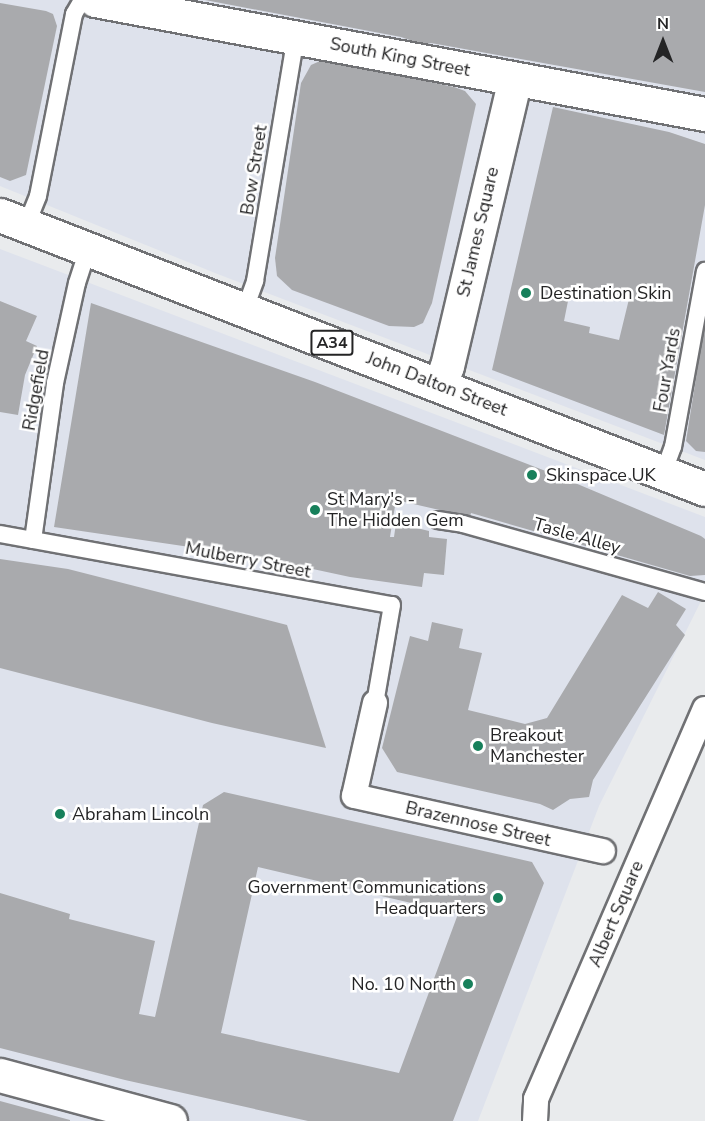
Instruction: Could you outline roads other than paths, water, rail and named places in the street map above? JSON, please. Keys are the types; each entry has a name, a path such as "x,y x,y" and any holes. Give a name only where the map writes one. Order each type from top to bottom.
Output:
{"street":[{"name":"South King Street","path":"95,0 705,114"},
{"name":"St James Square","path":"440,384 447,366 515,79"},
{"name":"John Dalton Street","path":"13,221 440,384 705,489"},
{"name":"Brazennose Street","path":"375,703 354,796 603,851"},
{"name":"Albert Square","path":"535,1121 536,1099 705,709"},
{"path":"0,1075 170,1121"}],"lane":[{"path":"13,221 38,196 74,14 82,0"},
{"name":"Bow Street","path":"245,309 255,281 296,37"},
{"name":"Ridgefield","path":"33,540 55,383 77,283 88,250"},
{"name":"Four Yards","path":"663,474 673,447 705,271"},
{"name":"Tasle Alley","path":"438,520 463,524 705,592"},
{"name":"Mulberry Street","path":"0,534 392,605 375,703"}],"place":[{"name":"Destination Skin","path":"526,293"},
{"name":"Skinspace UK","path":"532,475"},
{"name":"St Mary's - The Hidden Gem","path":"315,510"},
{"name":"Breakout Manchester","path":"478,746"},
{"name":"Abraham Lincoln","path":"60,814"},
{"name":"Government Communications Headquarters","path":"498,898"},
{"name":"No. 10 North","path":"468,984"}]}
